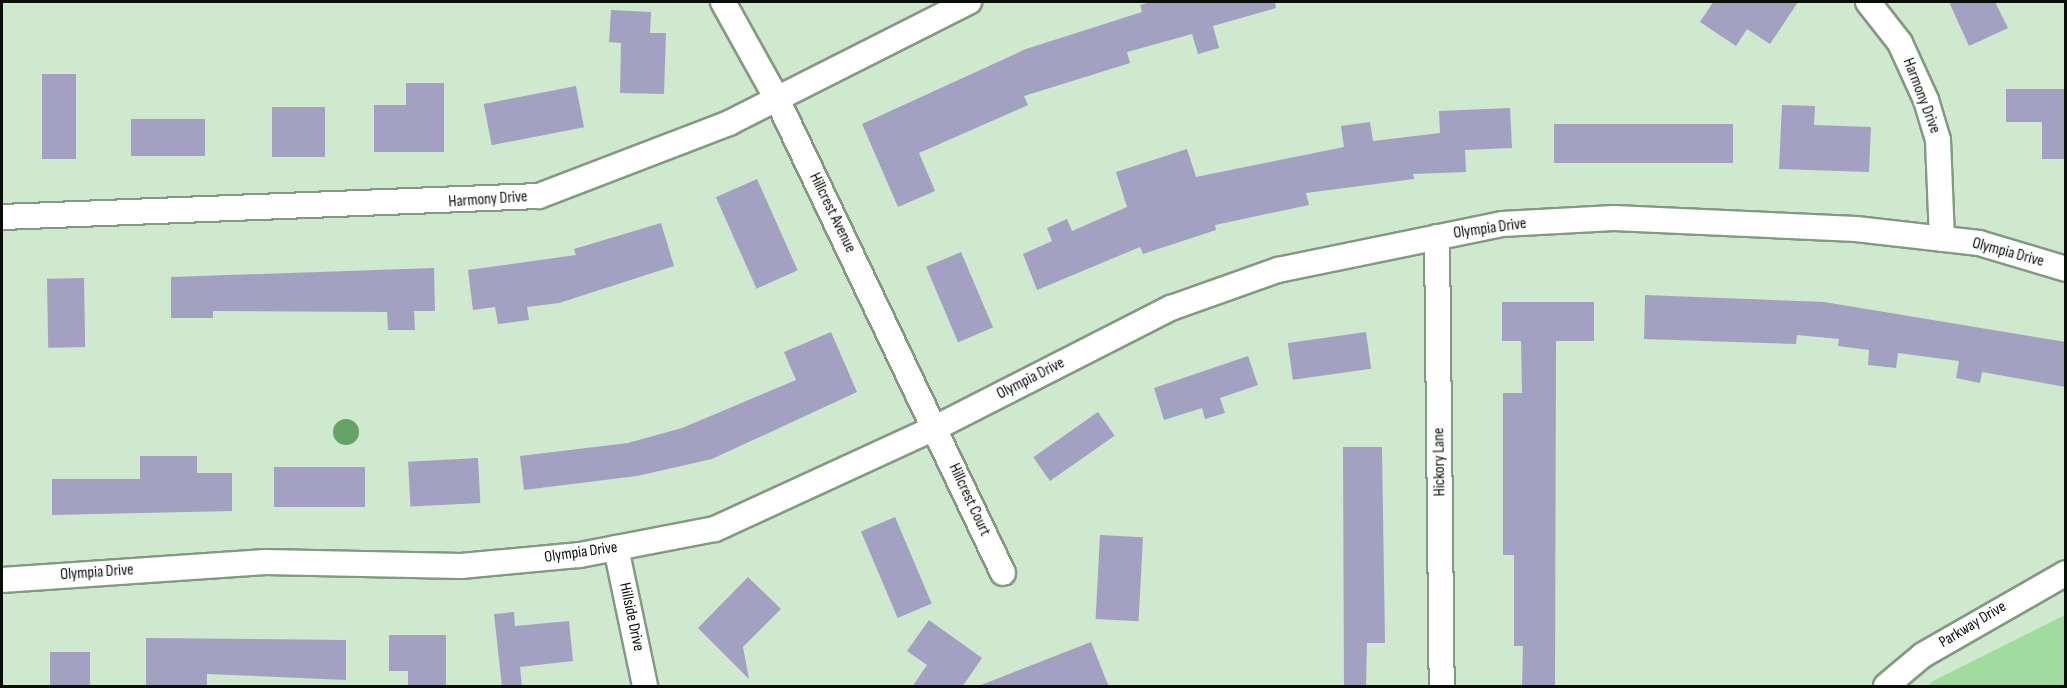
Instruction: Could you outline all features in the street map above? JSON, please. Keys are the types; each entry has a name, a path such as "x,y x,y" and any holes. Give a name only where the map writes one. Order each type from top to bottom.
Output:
{"street":[{"name":"Hillcrest Avenue","path":"723,2 777,99 935,428"},
{"name":"Harmony Drive","path":"2,217 538,196 777,99 969,2"},
{"name":"Harmony Drive","path":"1868,2 1900,43 1926,100 1938,140 1942,239"},
{"name":"Olympia Drive","path":"2,580 265,562 460,566 616,548 715,528 935,428 1171,308 1278,270 1502,224 1614,218 1856,229 1979,243 2066,269"},
{"name":"Hickory Lane","path":"1437,237 1443,687"},
{"name":"Hillcrest Court","path":"935,428 1003,573"},
{"name":"Hillside Drive","path":"616,548 645,687"},
{"name":"Parkway Drive","path":"1886,687 1923,655 2066,573"}],"shaded area":[{"path":"346,419 355,423 359,432 355,441 346,445 337,441 333,432 337,423"},
{"path":"2065,615 2065,686 1928,686 1933,681"}],"building":[{"path":"1151,2 1275,2 1276,8 1213,26 1219,48 1198,54 1192,34 1127,52 1130,63 1024,96 1028,105 919,153 935,191 898,207 862,124 1026,49 1142,12 1140,5"},
{"path":"1713,2 1798,2 1770,44 1747,29 1736,46 1700,22"},
{"path":"1949,2 1995,2 2008,28 1969,46"},
{"path":"611,10 651,12 650,33 666,33 664,94 620,93 621,43 609,42"},
{"path":"42,74 76,74 76,159 42,159"},
{"path":"406,83 444,83 444,152 374,152 374,105 406,105"},
{"path":"576,86 584,127 492,145 484,104"},
{"path":"2006,89 2066,89 2066,159 2042,159 2042,122 2006,122"},
{"path":"1782,105 1815,106 1814,125 1871,127 1869,172 1779,169"},
{"path":"272,107 325,107 325,157 272,157"},
{"path":"1510,108 1512,148 1465,150 1466,172 1413,174 1414,179 1306,193 1309,205 1215,225 1216,230 1143,254 1140,247 1037,290 1023,254 1052,241 1047,228 1067,219 1072,231 1127,207 1116,172 1187,149 1196,177 1344,147 1341,126 1370,122 1373,141 1440,133 1439,111"},
{"path":"131,119 205,119 205,156 131,156"},
{"path":"1554,124 1733,124 1733,163 1554,163"},
{"path":"757,179 798,270 757,289 716,197"},
{"path":"661,223 674,266 559,303 527,307 529,320 498,324 495,307 473,310 468,270 576,255 574,249"},
{"path":"961,252 993,327 958,342 926,267"},
{"path":"434,268 435,311 414,311 415,330 388,330 387,312 213,311 213,318 171,318 171,277"},
{"path":"84,278 85,347 48,348 47,279"},
{"path":"1645,295 1824,302 2066,342 2066,387 1982,372 1980,383 1956,378 1959,361 1898,353 1896,368 1868,365 1869,350 1838,346 1839,339 1797,335 1796,344 1644,339"},
{"path":"1502,302 1594,302 1594,341 1556,341 1555,687 1522,687 1523,646 1514,646 1514,555 1503,555 1503,393 1522,393 1521,341 1502,341"},
{"path":"831,332 857,392 712,459 637,476 524,490 520,456 628,443 682,428 796,380 784,352"},
{"path":"1366,332 1371,369 1293,380 1288,343"},
{"path":"1248,356 1258,385 1220,398 1225,413 1205,419 1202,408 1164,420 1154,388"},
{"path":"1098,412 1115,436 1050,481 1033,457"},
{"path":"1343,447 1382,447 1385,643 1367,643 1366,687 1344,687"},
{"path":"140,456 197,456 197,473 232,473 232,511 52,515 52,479 140,479"},
{"path":"478,458 480,503 410,507 408,462"},
{"path":"274,467 365,467 365,507 274,507"},
{"path":"895,517 932,604 898,618 861,531"},
{"path":"1100,535 1143,537 1139,621 1096,619"},
{"path":"748,577 781,609 743,647 749,679 698,628"},
{"path":"514,612 515,626 569,621 573,661 520,667 522,687 502,687 494,614"},
{"path":"929,620 982,658 962,687 912,687 927,665 907,651"},
{"path":"389,635 446,635 446,687 408,687 408,671 389,671"},
{"path":"146,638 346,640 346,680 207,674 207,687 146,687"},
{"path":"1091,642 1109,687 982,687 981,685"},
{"path":"50,652 90,652 90,686 50,686"}]}
